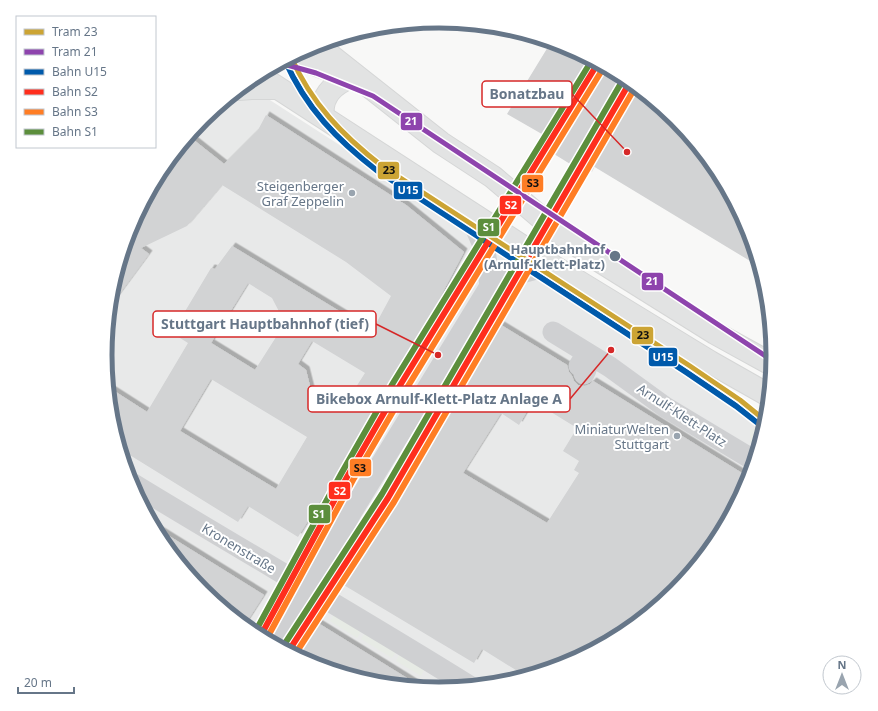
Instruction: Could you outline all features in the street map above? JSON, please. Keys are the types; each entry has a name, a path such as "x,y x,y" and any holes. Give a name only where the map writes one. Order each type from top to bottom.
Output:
{"main road":[{"path":"333,45 357,80"},
{"path":"322,50 357,80 441,143 493,177 553,228 594,258 715,333 766,361"},
{"path":"301,59 357,80"},
{"path":"264,79 469,213 710,362 764,393"},
{"path":"323,117 323,103 327,94 338,83 357,80"},
{"path":"250,88 277,88"}],"street":[{"path":"469,213 486,257 490,286"},
{"path":"277,640 351,513 490,286 510,276 552,265"},
{"name":"Arnulf-Klett-Platz","path":"553,332 586,353 613,362 665,406 750,458"},
{"path":"584,374 586,370 579,366 586,353"},
{"name":"Kronenstraße","path":"139,487 463,682"}],"shaded area":[{"path":"251,88 760,417 749,461 742,481 723,519 699,555 671,587 655,602 621,628 584,649 564,658 544,666 503,677 439,683 375,677 334,666 314,658 275,639 257,628 223,602 207,587 179,555 155,519 145,500 136,481 123,440 114,398 112,377 112,334 114,313 129,250 136,230 155,192 179,156 207,124 223,109"},
{"path":"758,426 754,444 750,442 750,430"},
{"path":"335,613 362,630 357,638 330,621"},
{"path":"366,631 397,651 392,658 361,639"},
{"path":"400,653 425,668 421,676 396,661"}],"building":[{"path":"548,47 603,72 621,83 655,109 671,124 699,156 723,192 733,211 742,230 753,263 593,166 588,175 541,146 547,137 507,114"},
{"path":"266,115 406,205 464,252 406,362 298,537 248,506 238,522 127,453 118,419 113,390 147,412 188,343 172,333 211,268 215,269 232,246 372,331 391,296 346,262 222,185 187,226 141,248 149,254 117,297 123,271 136,230 155,192 179,156 193,140 224,164 258,130","holes":["248,283 272,298 285,323 255,370 211,343","312,341 365,373 342,409 311,390 306,370 298,364","211,379 307,437 276,489 180,431"]},
{"path":"501,325 567,365 569,372 578,385 585,386 593,381 744,474 723,519 699,555 671,587 655,602 621,628 603,639 564,658 524,672 520,673 482,649 474,663 342,584","holes":["533,401 577,428 563,451 579,461 574,470 579,473 547,523 463,473 501,413 519,425"]},
{"path":"164,533 264,595 247,621 223,602 207,587 179,555"},
{"path":"318,623 412,682 375,677 354,672 334,666 300,652"}],"tram line":[{"name":"23","path":"293,62 308,90 329,118 382,166 690,366 740,400 760,417"},
{"name":"21","path":"288,65 316,73 373,96 766,356"}],"rail line":[{"name":"U15","path":"288,65 303,93 324,122 349,147 378,171 686,372 736,406 759,424"},
{"name":"S1","path":"257,628 341,474 393,383 589,65"},
{"name":"S2","path":"263,632 347,477 399,387 595,68"},
{"name":"S3","path":"269,635 353,480 405,391 601,71"},
{"name":"S1","path":"285,644 382,494 621,83"},
{"name":"S2","path":"291,647 388,498 627,87"},
{"name":"S3","path":"298,651 394,502 633,92"}],"place":[{"name":"Bonatzbau","path":"627,152"},
{"name":"Steigenberger Graf Zeppelin","path":"352,193"},
{"name":"Hauptbahnhof (Arnulf-Klett-Platz)","path":"615,256"},
{"name":"Bikebox Arnulf-Klett-Platz Anlage A","path":"611,350"},
{"name":"Stuttgart Hauptbahnhof (tief)","path":"438,355"},
{"name":"MiniaturWelten Stuttgart","path":"677,436"}]}
